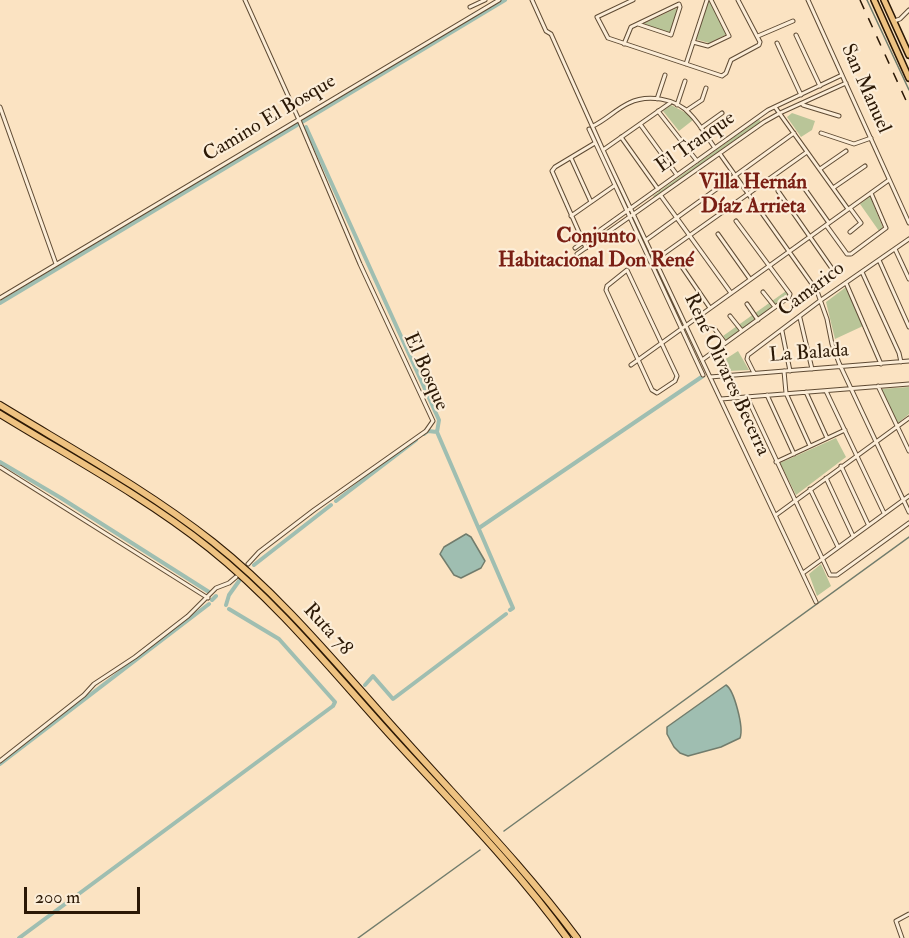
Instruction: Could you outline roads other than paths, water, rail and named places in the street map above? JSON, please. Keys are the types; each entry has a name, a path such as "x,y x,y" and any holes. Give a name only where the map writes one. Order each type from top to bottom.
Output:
{"highway":[{"name":"Ruta 78","path":"0,405 172,512 213,542 251,575 301,625 517,865 577,938"},
{"name":"Ruta 78","path":"0,414 161,513 209,548 248,581 513,871 567,938"}],"main road":[{"path":"874,0 909,78"},
{"path":"884,0 909,55"},
{"path":"885,24 894,21"},
{"path":"890,35 898,31"}],"street":[{"path":"245,0 299,120"},
{"path":"470,7 485,0"},
{"name":"Camino El Bosque","path":"0,298 499,0"},
{"name":"René Olivares Becerra","path":"532,0 546,31 551,34 595,143 615,185 634,215 816,602"},
{"path":"633,0 597,17 608,38 722,76 726,73 731,60 757,46 760,42 738,0"},
{"path":"693,42 708,46 729,36 709,0"},
{"path":"686,64 709,0"},
{"name":"San Manuel","path":"808,0 909,223"},
{"path":"624,44 630,28 638,24 679,4 681,8 671,35 638,24"},
{"path":"894,21 900,19 909,10"},
{"path":"758,36 793,21"},
{"path":"796,35 820,86"},
{"path":"777,43 801,95"},
{"path":"657,99 665,75"},
{"name":"El Tranque","path":"575,248 760,116 842,75"},
{"path":"677,105 685,81"},
{"name":"El Tranque","path":"577,254 764,122 846,83"},
{"path":"687,111 702,100 706,88"},
{"path":"590,128 634,101 657,99 677,105 687,111 715,148"},
{"path":"603,150 670,103"},
{"path":"801,104 839,116"},
{"path":"0,107 56,264"},
{"path":"775,107 861,223 850,232"},
{"path":"658,111 697,161"},
{"path":"701,128 722,113"},
{"path":"760,116 764,122"},
{"name":"El Bosque","path":"248,564 259,552 305,517 426,430 433,421 360,264 299,120"},
{"path":"640,124 677,175"},
{"name":"René Olivares Becerra","path":"590,128 603,150 629,210 630,218 703,375"},
{"path":"646,240 794,133"},
{"path":"821,133 855,144 871,138"},
{"path":"621,137 658,189"},
{"path":"586,248 552,174 554,167 595,143"},
{"path":"820,169 846,151"},
{"path":"655,260 807,152"},
{"path":"720,154 818,291 832,344 841,366 909,512"},
{"path":"571,158 591,202"},
{"path":"833,188 865,166"},
{"path":"631,365 889,180"},
{"path":"800,182 848,254 886,228 871,193"},
{"path":"572,216 615,185"},
{"path":"778,191 833,270"},
{"path":"649,195 653,201"},
{"path":"661,196 731,293"},
{"path":"702,360 789,297 790,292 736,220"},
{"path":"718,234 750,280"},
{"name":"Camarico","path":"754,373 747,359 748,356 821,300 909,239"},
{"path":"895,249 909,279"},
{"path":"879,260 909,327"},
{"path":"681,264 711,308"},
{"path":"627,270 662,342 677,376 676,380 659,392 652,390 638,359 606,287 627,270"},
{"path":"862,272 901,362"},
{"path":"846,283 881,364"},
{"path":"763,292 775,308"},
{"path":"747,304 758,320"},
{"path":"730,316 742,331"},
{"path":"800,318 812,369"},
{"path":"714,328 726,344"},
{"path":"782,331 790,371"},
{"name":"La Balada","path":"710,377 909,361"},
{"path":"784,371 786,393 810,446"},
{"path":"721,399 909,384"},
{"path":"878,386 909,451"},
{"path":"826,391 884,513"},
{"path":"806,392 827,438"},
{"path":"766,395 794,454"},
{"path":"747,397 828,574 832,576 837,574 909,523"},
{"path":"776,515 909,417"},
{"path":"776,462 845,430"},
{"path":"841,466 868,524"},
{"path":"0,467 208,598"},
{"path":"826,477 853,536"},
{"path":"810,489 838,547"},
{"path":"803,573 909,496"},
{"path":"0,760 84,695 94,684 135,657 188,616 216,588 229,584 236,577"},
{"path":"902,938 896,921 909,914"}],"waterway":[{"path":"302,122 505,0"},
{"path":"867,0 909,90"},
{"path":"0,303 297,125"},
{"path":"306,127 439,420 437,432 513,608 510,610"},
{"path":"479,528 703,376"},
{"path":"424,434 428,431 437,432"},
{"path":"336,501 416,440"},
{"path":"0,462 209,592"},
{"path":"254,565 331,505"},
{"path":"504,831 909,537"},
{"path":"226,605 229,595 239,581"},
{"path":"212,600 216,596"},
{"path":"0,764 209,604"},
{"path":"19,938 333,706 335,702 279,639 229,609"},
{"path":"365,685 373,676 393,699 506,614"},
{"path":"358,938 480,850"}],"railway":[{"path":"860,0 909,107"}],"district":[{"name":"Villa Hernán Díaz Arrieta","path":"753,195"},
{"name":"Conjunto Habitacional Don René","path":"596,249"}]}
